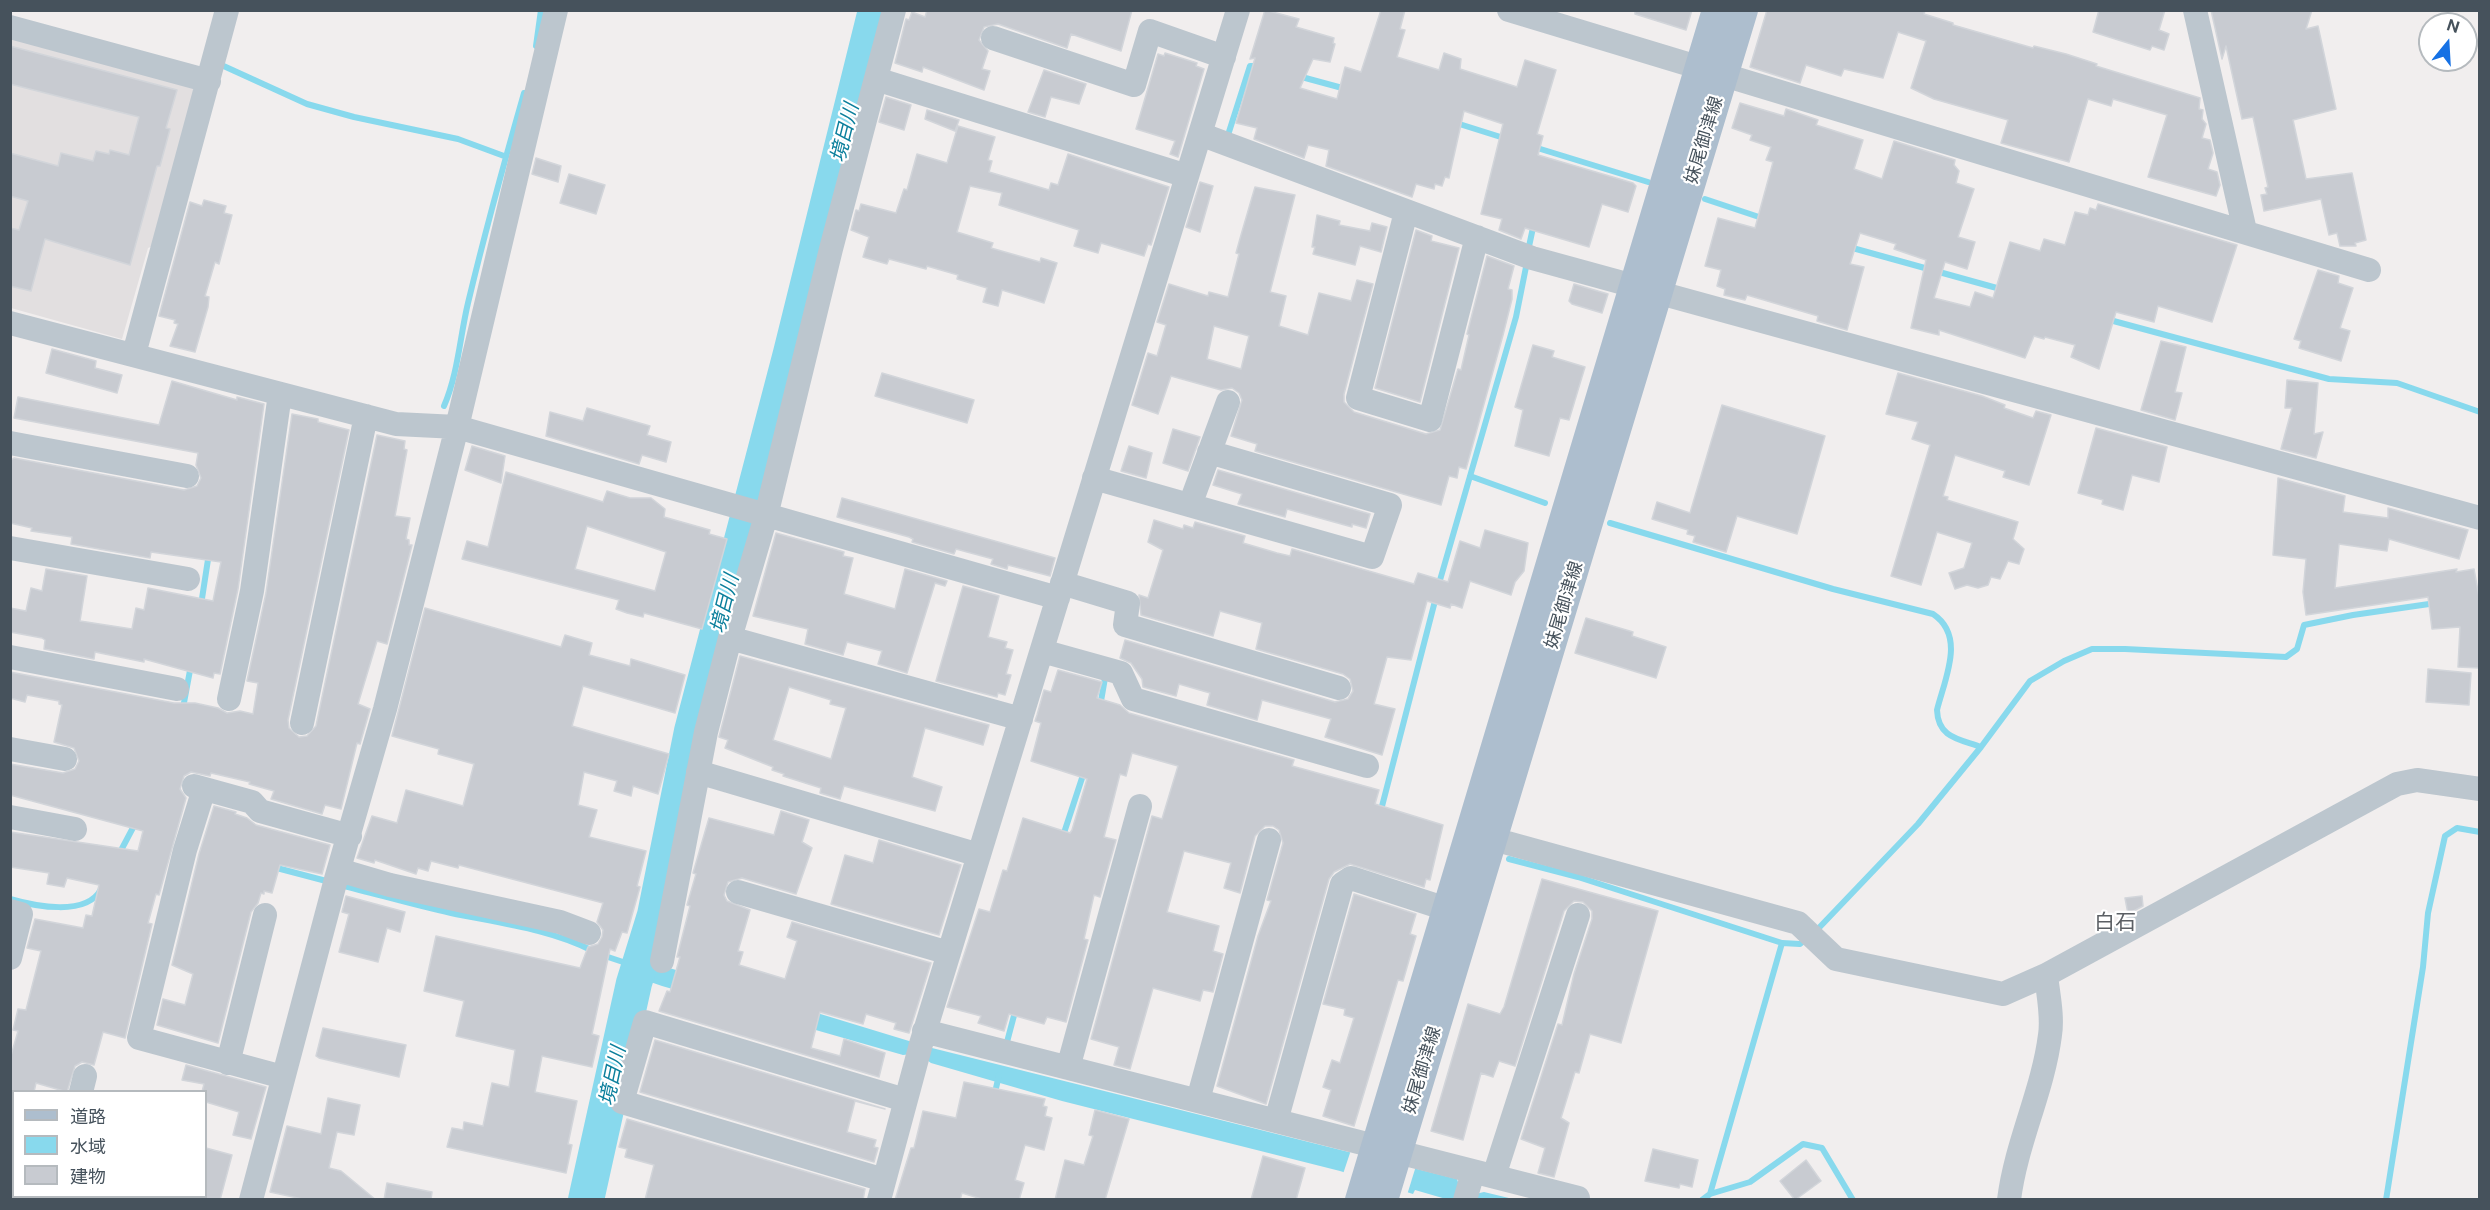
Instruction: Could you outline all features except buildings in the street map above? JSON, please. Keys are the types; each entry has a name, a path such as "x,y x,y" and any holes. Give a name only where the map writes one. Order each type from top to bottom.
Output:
{"main road":[{"name":"妹尾御津線","path":"1712,72 1717,10"},
{"name":"妹尾御津線","path":"1380,1173 1712,72 1743,10"},
{"name":"妹尾御津線","path":"1458,912 1493,839 1646,291"}],"street":[{"path":"134,354 208,72 227,10"},
{"path":"250,1200 336,879 350,836 457,427 556,10"},
{"path":"662,961 698,772 730,638 756,513 831,249 894,10"},
{"path":"905,1100 645,1022 622,1102 882,1190 921,1044 1238,10"},
{"path":"1509,10 2369,270"},
{"path":"2196,10 2245,231"},
{"path":"10,27 208,72"},
{"path":"993,38 1134,85 1150,31 1224,57"},
{"path":"876,79 1187,176"},
{"path":"1200,134 1526,256 1646,291 2480,518"},
{"path":"1406,212 1358,398 1430,420 1477,237"},
{"path":"10,323 396,424 457,427 756,513 1060,590 1128,603 1125,625 1340,688"},
{"path":"229,699 252,591 280,394"},
{"path":"1190,505 1228,402"},
{"path":"302,723 366,416"},
{"path":"10,444 187,476"},
{"path":"1094,477 1372,557 1390,505 1209,452"},
{"path":"10,548 188,579"},
{"path":"730,638 1021,719"},
{"path":"1042,651 1120,673 1133,699 1367,766"},
{"path":"10,657 177,688"},
{"path":"10,749 65,759"},
{"path":"698,772 979,855"},
{"path":"1493,839 1798,923 1836,959 2003,994 2046,975 2397,784 2417,780 2480,789"},
{"path":"283,1077 139,1038 199,787 252,802 260,811 350,836"},
{"path":"1068,1068 1140,806"},
{"path":"10,817 75,829"},
{"path":"1198,1100 1269,840"},
{"path":"1276,1121 1342,884 1351,878 1458,912"},
{"path":"336,879 390,885 560,922 589,933"},
{"path":"738,892 949,953"},
{"path":"10,911 21,914 10,958"},
{"path":"228,1063 265,915"},
{"path":"1473,1188 1578,915"},
{"path":"2009,1200 2011,1181 2037,1095 2051,1032 2046,975"},
{"path":"921,1044 1068,1068 1276,1121 1380,1173 1473,1188 1578,1198"}],"shaded area":[{"path":"10,32 196,84 153,246 148,248 122,339 11,308"}],"water":[{"path":"640,959 932,1048 1457,1179 1461,1192 1471,1195 1484,1192 1513,1199 1446,1199 1415,1190 1413,1194 1340,1171 1062,1101 931,1063 917,1056 903,1055 662,986 636,977"}],"pier":[{"path":"1351,1150 1416,1166 1407,1195 1343,1174"}],"waterway":[{"path":"536,46 541,10"},
{"name":"境目川","path":"586,1200 634,983 655,915 692,731 791,353 876,10"},
{"path":"217,63 307,104 354,117 458,139 504,156"},
{"path":"1228,135 1250,66 1259,66"},
{"path":"1298,76 1346,89"},
{"path":"444,406 456,368 465,316 481,250 524,93"},
{"path":"1453,122 1507,139"},
{"path":"1534,147 1648,182"},
{"path":"1705,199 1765,219"},
{"path":"1528,251 1534,223"},
{"path":"1849,247 2004,290"},
{"path":"1438,587 1516,317 1527,262"},
{"path":"2106,319 2329,379 2397,383 2480,412"},
{"path":"1470,476 1545,503"},
{"path":"1610,523 1833,589 1933,614 1943,623 1949,634 1951,646 1948,671 1937,710 1938,719 1941,726 1951,736 1981,747"},
{"path":"201,605 209,553"},
{"path":"1380,814 1436,597"},
{"path":"1815,932 1918,824 1981,747 2030,681 2064,661 2092,649 2286,657 2297,649 2304,625 2353,615 2436,603"},
{"path":"183,708 191,665"},
{"path":"1100,707 1105,678"},
{"path":"1062,839 1084,772"},
{"path":"118,856 136,822"},
{"path":"2386,1200 2423,967 2428,913 2445,836 2457,828 2480,832"},
{"path":"1509,859 1578,877 1782,943"},
{"path":"273,867 330,882"},
{"path":"340,885 437,910 542,932 577,943 593,951"},
{"path":"10,899 46,906 72,906 94,898 101,889"},
{"path":"1710,1194 1782,943 1800,944 1807,938"},
{"path":"602,955 644,969"},
{"path":"1007,1042 1016,1008"},
{"path":"994,1097 999,1075"},
{"path":"1702,1200 1710,1194 1750,1182 1803,1144 1822,1148 1853,1200"}],"district":[{"name":"白石","path":"2115,923"}]}
